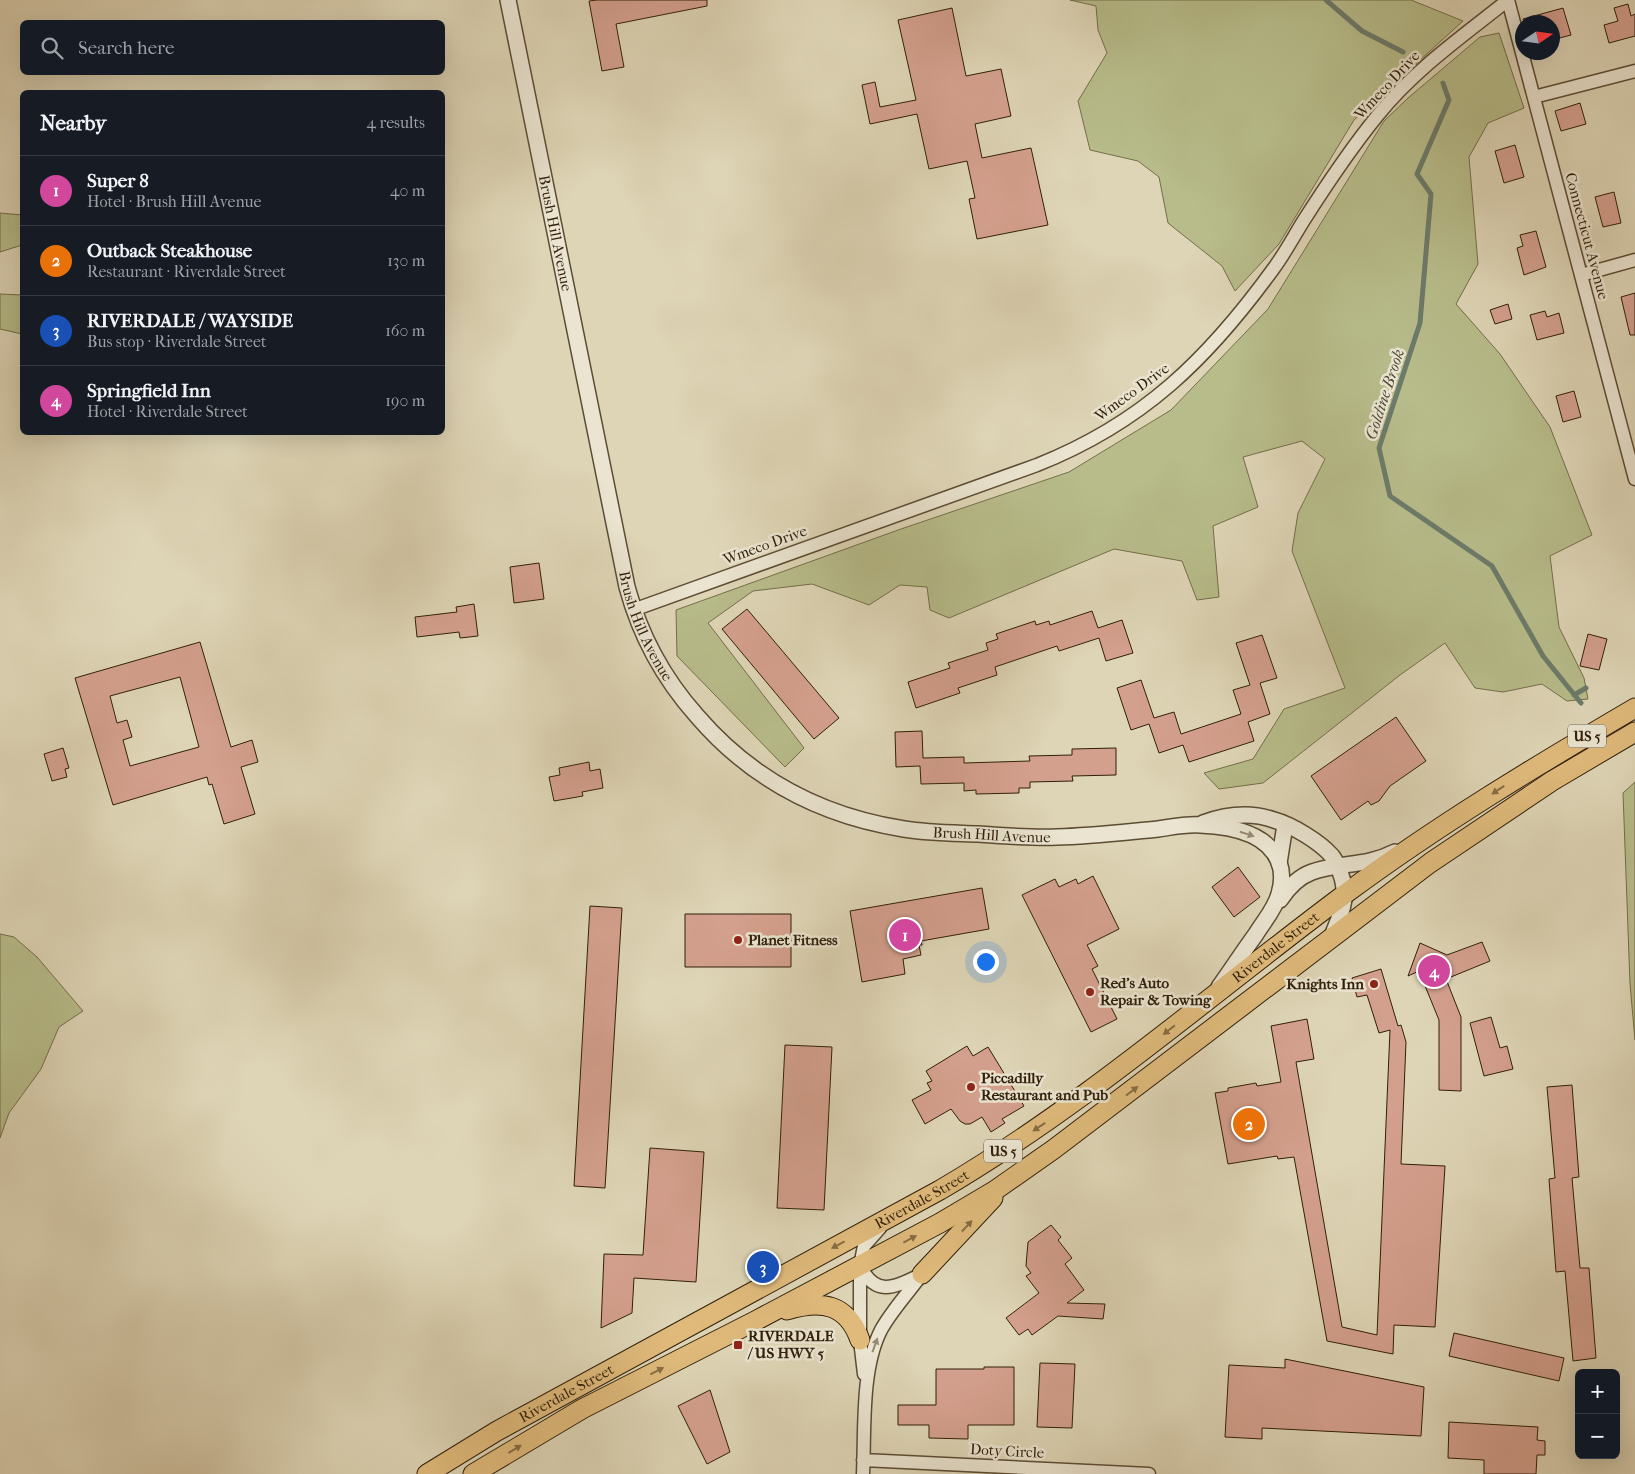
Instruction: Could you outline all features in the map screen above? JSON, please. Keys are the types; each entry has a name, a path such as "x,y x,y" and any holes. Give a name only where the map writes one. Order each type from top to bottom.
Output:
{"main road":[{"name":"Riverdale Street","path":"427,1474 561,1395 956,1180 1030,1133 1142,1051 1344,895 1424,838 1517,778 1635,708"},
{"name":"Riverdale Street","path":"473,1474 582,1410 860,1266 940,1223 1008,1182 1062,1144 1430,863 1552,781 1635,732"},
{"path":"922,1274 1008,1182"},
{"path":"755,1321 790,1309 827,1306 838,1310 850,1319 855,1326 860,1340"}],"street":[{"name":"Brush Hill Avenue","path":"508,0 607,493 633,610 661,669 688,706 720,741 764,777 830,811 868,822 906,829 1037,837 1096,835 1199,825 1232,829 1254,835 1269,847 1279,863"},
{"name":"Wmeco Drive","path":"633,610 1036,465 1094,438 1133,415 1190,369 1215,343 1275,267 1325,188 1379,114 1425,66 1508,0"},
{"name":"Connecticut Avenue","path":"1508,0 1635,479"},
{"path":"1534,97 1635,71"},
{"path":"1581,275 1635,260"},
{"name":"Brush Hill Avenue","path":"1199,825 1216,818 1231,816 1274,820 1308,837 1322,847 1332,856 1338,866 1344,895 1342,913 1331,939"},
{"path":"1270,913 1279,895 1282,883 1279,863 1285,825"},
{"path":"1214,995 1290,886 1303,876 1311,872 1358,864 1387,856 1424,838"},
{"path":"867,1393 860,1340 860,1266 864,1246 890,1217"},
{"path":"860,1266 871,1282 881,1287 902,1283 922,1274"},
{"path":"863,1474 867,1393 873,1350 885,1324 922,1274"},
{"name":"Doty Circle","path":"863,1460 1149,1474"}],"green space":[{"path":"1070,0 1411,0 1463,21 1354,120 1279,244 1235,291 1222,266 1168,223 1159,177 1138,161 1090,150 1078,101 1107,53 1098,30 1096,6"},
{"path":"1499,33 1524,108 1488,123 1469,157 1478,264 1456,304 1500,354 1550,427 1592,535 1550,556 1559,627 1584,678 1588,699 1567,701 1542,684 1503,692 1475,688 1445,643 1400,675 1263,783 1219,789 1204,773 1253,759 1284,709 1345,688 1292,551 1298,513 1325,459 1302,441 1243,457 1258,507 1213,526 1219,597 1197,600 1182,561 1114,549 949,618 930,610 927,587 900,585 869,605 812,584 753,591 708,623 804,748 785,767 677,656 676,610 901,529 1069,472 1171,410 1268,309 1384,121 1408,98 1480,37"},
{"path":"0,213 20,215 20,246 0,252"},
{"path":"0,294 20,295 20,334 0,329"},
{"path":"1635,782 1635,1040 1630,984 1623,793"},
{"path":"0,934 14,937 37,957 83,1011 59,1027 41,1069 9,1113 0,1138"}],"building":[{"path":"707,0 707,6 616,24 624,67 602,71 589,1"},
{"path":"1628,4 1631,16 1635,14 1635,36 1609,43 1604,25 1618,21 1614,8"},
{"path":"952,8 966,76 1001,69 1011,116 975,124 982,158 1031,148 1048,225 977,239 969,199 975,198 967,161 929,169 917,114 870,124 862,85 875,82 880,107 916,100 898,20"},
{"path":"1563,8 1571,35 1560,38 1560,15 1538,15"},
{"path":"1580,103 1586,124 1561,131 1555,111"},
{"path":"1515,145 1524,177 1504,183 1495,151"},
{"path":"1614,192 1621,223 1603,227 1595,197"},
{"path":"1536,231 1546,267 1524,275 1517,248 1523,246 1520,235"},
{"path":"1635,293 1635,335 1630,335 1621,297"},
{"path":"1508,304 1512,319 1495,324 1490,310"},
{"path":"1545,311 1547,317 1559,313 1564,333 1537,340 1530,315"},
{"path":"1574,391 1581,417 1563,422 1556,396"},
{"path":"539,563 544,599 514,603 510,567"},
{"path":"474,604 478,636 460,638 459,632 417,637 415,617 457,612 456,607"},
{"path":"747,609 839,718 814,739 722,629"},
{"path":"1092,611 1098,628 1122,620 1133,653 1106,661 1099,638 1059,651 1057,646 995,667 997,675 958,688 960,693 916,708 908,682 950,668 948,663 988,650 986,643 998,639 996,634 1035,621 1036,625 1049,621 1050,625"},
{"path":"1588,634 1607,639 1599,670 1580,666"},
{"path":"1262,635 1277,678 1260,683 1270,714 1248,722 1254,741 1189,762 1183,745 1159,753 1149,724 1131,730 1117,688 1141,680 1154,718 1174,712 1181,734 1241,714 1233,690 1250,685 1236,643"},
{"path":"200,642 231,747 252,740 258,762 241,767 255,814 224,824 212,784 209,785 207,777 113,805 75,678","holes":["180,677 199,747 130,766 123,740 132,737 127,720 117,723 110,696"]},
{"path":"1396,717 1426,761 1390,786 1379,801 1371,805 1368,801 1341,820 1311,776"},
{"path":"922,731 923,758 964,757 964,763 1030,761 1029,756 1072,755 1072,749 1116,748 1116,775 1072,776 1073,781 1030,782 1030,788 1019,788 1019,793 976,794 976,790 964,791 964,783 921,784 920,766 896,767 895,732"},
{"path":"63,748 69,768 65,769 67,777 52,781 44,754"},
{"path":"589,762 590,771 600,769 603,788 582,792 583,796 554,801 549,777 560,775 559,768"},
{"path":"1238,867 1260,897 1234,917 1212,887"},
{"path":"1093,876 1119,929 1087,945 1098,966 1092,969 1117,1019 1091,1032 1022,895 1055,879 1059,887 1076,879 1078,884"},
{"path":"982,888 989,929 921,941 922,945 919,945 921,955 903,959 905,974 862,982 850,911"},
{"path":"590,906 622,908 605,1188 574,1186"},
{"path":"685,914 791,914 791,967 685,967"},
{"path":"1482,942 1490,961 1446,979 1461,1017 1461,1091 1439,1090 1439,1020 1419,971 1408,976 1420,943 1447,955"},
{"path":"1381,969 1398,1026 1401,1025 1406,1042 1401,1164 1445,1166 1435,1327 1394,1325 1393,1354 1327,1341 1294,1157 1278,1159 1277,1156 1228,1164 1215,1093 1228,1091 1228,1088 1256,1083 1257,1086 1281,1082 1271,1026 1307,1019 1314,1059 1296,1062 1342,1327 1377,1335 1390,1030 1379,1033 1367,995 1357,997 1352,978"},
{"path":"1491,1017 1500,1048 1507,1046 1513,1069 1484,1076 1470,1023"},
{"path":"785,1045 832,1047 824,1210 777,1208"},
{"path":"967,1046 973,1056 988,1047 1024,1106 1002,1119 1005,1123 991,1132 982,1117 970,1124 965,1124 960,1121 951,1109 925,1124 912,1100 931,1090 927,1083 932,1081 926,1071"},
{"path":"1572,1085 1579,1177 1572,1178 1580,1268 1589,1268 1596,1358 1573,1361 1565,1271 1556,1272 1549,1179 1555,1178 1547,1087"},
{"path":"650,1148 704,1152 696,1282 634,1278 632,1313 601,1328 604,1254 643,1255"},
{"path":"1051,1225 1061,1237 1058,1240 1072,1258 1065,1264 1084,1290 1067,1303 1105,1304 1103,1319 1058,1316 1032,1335 1028,1329 1019,1335 1006,1318 1039,1293 1026,1276 1031,1273 1026,1266 1028,1242"},
{"path":"1454,1333 1564,1358 1559,1381 1449,1356"},
{"path":"1285,1359 1424,1387 1421,1436 1262,1428 1262,1439 1225,1437 1229,1365 1285,1368"},
{"path":"1040,1363 1075,1364 1072,1428 1037,1427"},
{"path":"984,1367 1014,1367 1014,1425 968,1425 968,1439 929,1438 929,1425 898,1425 898,1405 936,1405 936,1369 984,1369"},
{"path":"710,1390 730,1452 707,1464 678,1406"},
{"path":"1449,1422 1538,1427 1537,1440 1545,1441 1545,1455 1537,1455 1536,1474 1484,1474 1484,1460 1448,1458"}],"waterway":[{"name":"Goldine Brook","path":"1326,0 1362,31 1403,52"},
{"name":"Goldine Brook","path":"1443,83 1449,100 1417,174 1431,194 1420,323 1379,448 1390,496 1492,566 1543,656 1581,703"},
{"path":"1574,695 1586,688"}],"place":[{"name":"Super 8","path":"905,935"},
{"name":"Planet Fitness","path":"738,940"},
{"name":"Springfield Inn","path":"1434,971"},
{"name":"Knights Inn","path":"1374,984"},
{"name":"Red's Auto Repair & Towing","path":"1090,992"},
{"name":"Piccadilly Restaurant and Pub","path":"971,1087"},
{"name":"Outback Steakhouse","path":"1249,1124"},
{"name":"RIVERDALE / WAYSIDE","path":"763,1267"},
{"name":"RIVERDALE / US HWY 5","path":"738,1345"}]}
